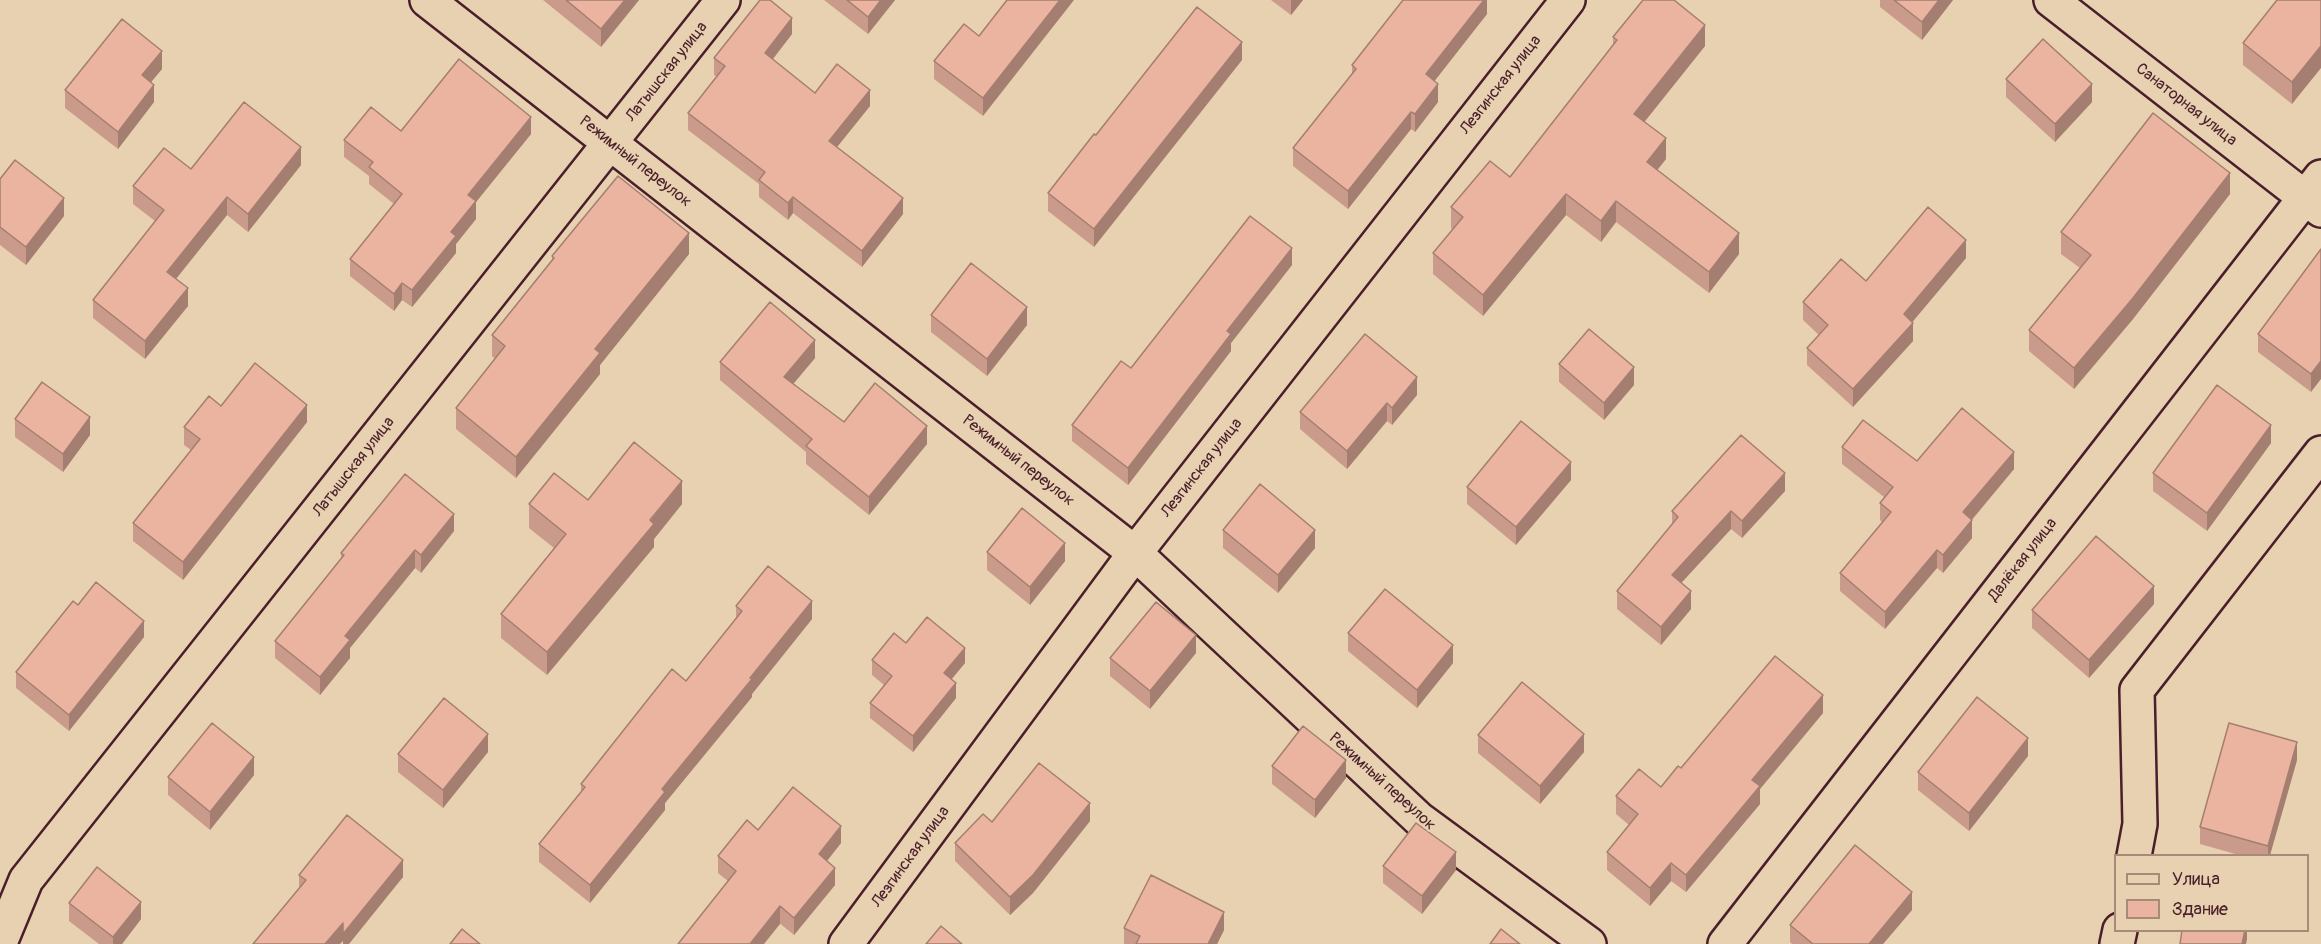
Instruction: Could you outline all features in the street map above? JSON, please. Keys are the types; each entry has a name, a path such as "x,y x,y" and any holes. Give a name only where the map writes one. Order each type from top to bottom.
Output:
{"street":[{"name":"Режимный переулок","path":"428,0 1135,553 1419,819 1589,944"},
{"name":"Латышская улица","path":"0,943 26,880 723,0"},
{"name":"Лезгинская улица","path":"846,944 1135,553 1568,0"},
{"name":"Санаторная улица","path":"2051,0 2316,194"},
{"name":"Далёкая улица","path":"1725,944 2316,194"},
{"path":"2134,854 2140,824 2137,690 2321,453"}],"building":[{"path":"566,0 625,0 601,29"},
{"path":"760,0 770,0 792,18 765,53 815,93 837,64 870,90 829,141 903,198 862,251 793,197 788,203 759,180 765,172 688,113 725,66 714,58"},
{"path":"847,0 881,0 868,17"},
{"path":"1007,0 1060,0 983,98 934,61 964,24 979,36"},
{"path":"1403,0 1484,0 1426,74 1438,84 1415,114 1411,112 1348,191 1293,148 1356,69 1352,65"},
{"path":"1643,0 1674,0 1705,25 1634,114 1666,138 1647,162 1739,233 1709,272 1616,201 1601,221 1566,194 1483,295 1433,253 1463,217 1451,207 1490,161 1510,177 1617,40 1613,37"},
{"path":"1894,0 1939,0 1922,22"},
{"path":"2277,0 2321,0 2321,46 2292,82 2243,43"},
{"path":"1197,7 1242,42 1094,229 1048,193"},
{"path":"122,19 162,51 142,75 154,85 118,132 65,90"},
{"path":"2043,39 2092,84 2055,124 2006,79"},
{"path":"459,59 531,117 468,195 476,201 451,232 456,236 412,290 402,283 394,294 350,259 402,194 369,167 373,162 344,140 371,107 401,131"},
{"path":"244,102 301,147 248,214 227,197 167,272 188,288 145,341 93,300 164,210 133,186 164,148 191,169"},
{"path":"2153,113 2230,173 2133,298 2074,368 2029,330 2091,255 2061,232"},
{"path":"15,160 64,198 26,247 0,227 0,179"},
{"path":"618,176 689,233 595,349 600,353 516,457 456,408 505,346 492,335 554,258 552,256"},
{"path":"1928,207 1966,240 1904,314 1913,323 1853,389 1807,348 1828,325 1803,302 1841,259 1866,281"},
{"path":"1250,216 1292,248 1227,331 1231,334 1128,468 1072,425 1121,361 1131,368"},
{"path":"2321,249 2321,361 2311,374 2258,334"},
{"path":"971,263 1027,307 987,359 931,315"},
{"path":"770,302 815,340 784,377 844,422 875,383 927,426 869,497 806,446 812,439 720,362"},
{"path":"1589,329 1634,367 1604,403 1559,364"},
{"path":"1365,334 1417,377 1392,408 1387,403 1347,451 1300,412"},
{"path":"255,363 307,405 183,562 133,523 200,439 184,427 209,396 221,406"},
{"path":"42,382 90,417 63,454 15,419"},
{"path":"2217,385 2271,425 2207,513 2153,473"},
{"path":"1962,408 2014,452 1963,512 1972,520 1943,555 1937,550 1885,612 1840,573 1891,512 1880,503 1893,487 1842,447 1863,420 1917,461"},
{"path":"1521,421 1571,462 1516,527 1467,487"},
{"path":"1741,435 1785,473 1742,521 1731,511 1672,575 1691,591 1661,627 1617,591 1678,517 1672,511"},
{"path":"634,442 682,481 650,520 654,524 547,652 501,614 566,534 529,504 554,473 588,500"},
{"path":"405,474 454,514 421,555 415,550 345,636 350,640 320,677 275,641 344,555 341,553"},
{"path":"1260,484 1315,530 1278,575 1223,530"},
{"path":"1022,508 1065,543 1030,587 987,552"},
{"path":"2096,536 2154,586 2089,660 2032,610"},
{"path":"768,566 812,601 662,789 665,792 590,885 539,844 585,787 581,784 672,669 686,681 742,611 736,606"},
{"path":"96,582 144,621 69,715 16,672 73,601 78,605"},
{"path":"1385,589 1453,645 1417,690 1348,633"},
{"path":"1156,602 1196,635 1150,691 1110,658"},
{"path":"927,617 965,648 944,673 956,683 913,736 870,703 892,676 872,660 894,633 906,643"},
{"path":"1775,656 1823,695 1752,780 1760,786 1686,875 1671,863 1650,888 1607,852 1638,814 1616,796 1639,769 1661,787 1678,766 1681,768"},
{"path":"1522,682 1584,734 1540,786 1478,735"},
{"path":"1977,697 2028,738 1969,813 1918,772"},
{"path":"444,698 488,734 443,790 398,754"},
{"path":"212,723 254,757 210,812 168,777"},
{"path":"2229,723 2297,742 2268,846 2200,827"},
{"path":"1303,726 1346,760 1315,800 1272,766"},
{"path":"1039,763 1090,803 1033,875 1010,897 955,843 983,814 992,822"},
{"path":"793,787 841,826 819,854 835,868 794,918 780,906 750,944 678,944 736,871 718,856 747,820 758,830"},
{"path":"347,815 403,860 343,934 343,923 325,944 253,944 306,880 299,875"},
{"path":"1416,823 1456,852 1422,896 1383,866"},
{"path":"1855,845 1912,892 1869,944 1813,944 1790,925"},
{"path":"97,867 141,902 113,937 69,903"},
{"path":"1151,875 1224,912 1208,944 1136,944 1140,936 1124,928"},
{"path":"941,926 962,944 926,944"},
{"path":"462,929 480,944 450,944"},
{"path":"1501,929 1520,944 1490,944"},
{"path":"2182,932 2245,932 2242,944 2180,944"}]}
